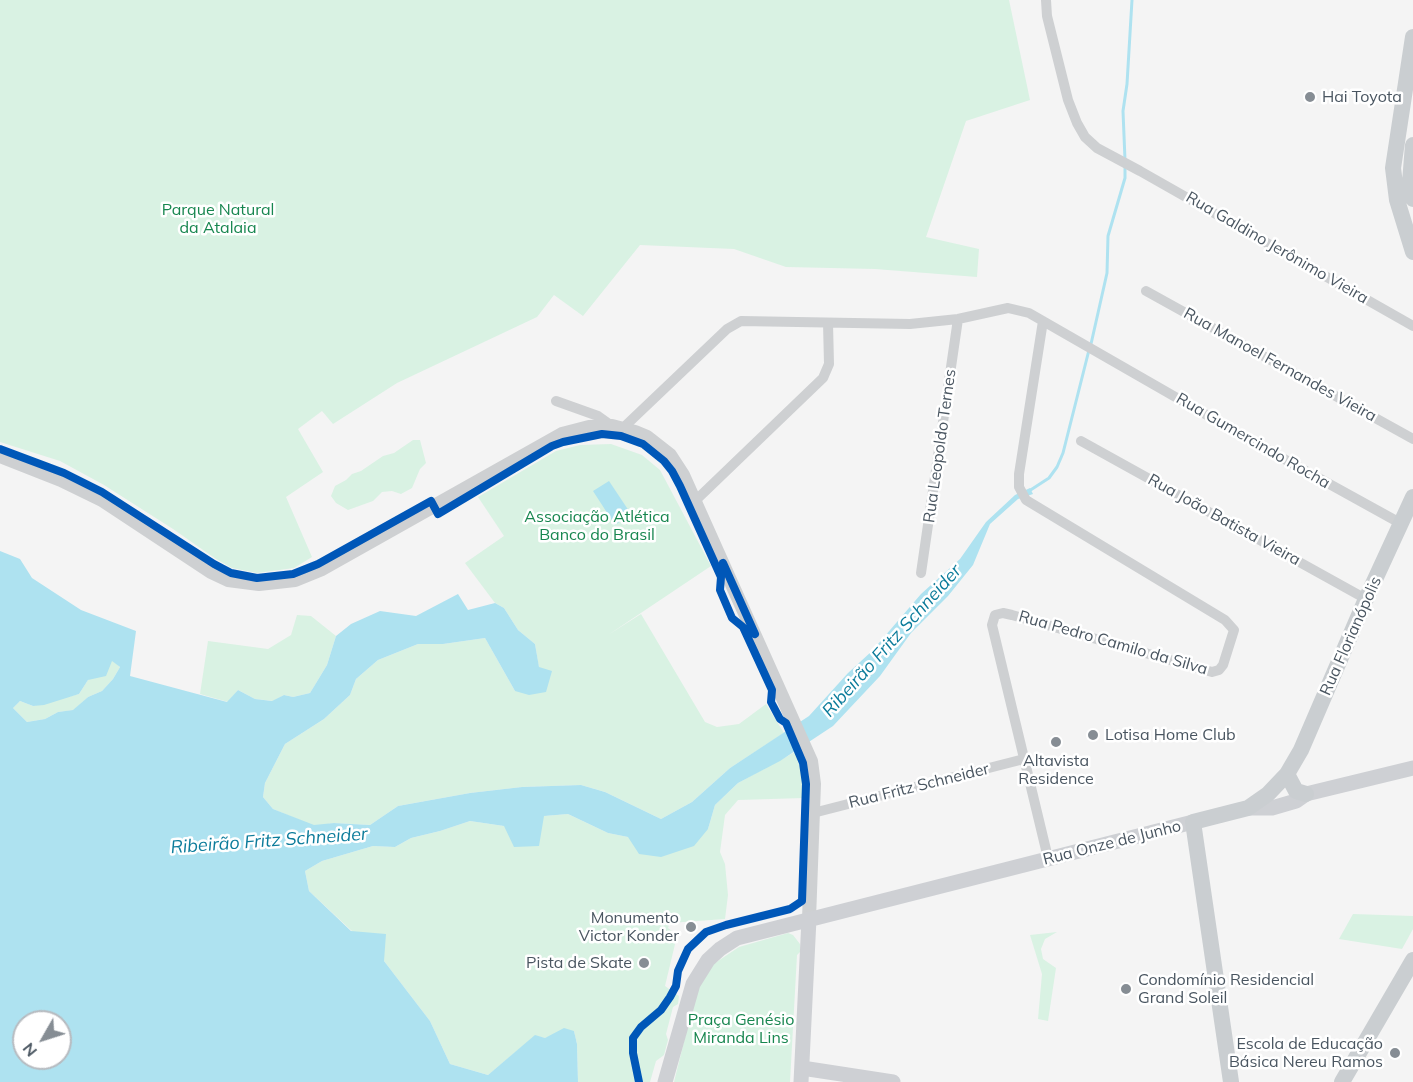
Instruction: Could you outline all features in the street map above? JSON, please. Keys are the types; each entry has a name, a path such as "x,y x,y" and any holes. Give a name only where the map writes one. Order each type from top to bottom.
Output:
{"main road":[{"path":"1413,37 1393,168 1397,200 1413,252"},
{"path":"1413,145 1413,200"},
{"name":"Rua Florianópolis","path":"1248,808 1268,794 1287,774 1301,750 1413,497"},
{"name":"Rua Onze de Junho","path":"665,1082 693,984 708,960 737,938 1248,808 1272,808 1296,801 1306,794 1413,768"},
{"path":"1287,774 1296,791 1306,794"},
{"path":"1194,822 1231,1082"},
{"path":"809,919 801,1075 893,1082"},
{"path":"1342,1082 1413,960"}],"street":[{"name":"Rua Galdino Jerônimo Vieira","path":"1046,0 1047,16 1068,100 1085,137 1097,148 1413,326"},
{"name":"Rua Manoel Fernandes Vieira","path":"1146,291 1413,439"},
{"name":"Rua Gumercindo Rocha","path":"618,427 734,324 748,321 910,324 958,319 1008,308 1029,313 1400,523"},
{"name":"Rua Leopoldo Ternes","path":"921,573 958,319"},
{"name":"Rua Pedro Camilo da Silva","path":"1043,321 1019,474 1019,487 1026,500 1232,626 1234,630 1223,665 1219,670 1212,672 1012,615 1003,613 995,615 992,626 1047,858"},
{"path":"695,501 823,378 829,364 828,323"},
{"path":"556,401 647,437 677,463 807,748 813,773 809,919"},
{"path":"0,456 102,500 211,572 228,580 259,584 296,580 322,569 562,434 589,427 618,427"},
{"name":"Rua João Batista Vieira","path":"1082,441 1366,599"},
{"name":"Rua Fritz Schneider","path":"813,813 1024,759"}],"green space":[{"name":"Parque Natural da Atalaia","path":"0,0 1009,0 1030,100 966,121 926,237 979,249 977,277 875,269 786,267 734,249 640,245 583,316 554,295 537,317 397,383 333,424 322,411 298,429 323,472 286,497 312,557 294,568 257,573 232,568 216,559 104,485 60,461 0,442"},
{"path":"413,440 420,440 426,463 420,469 412,488 401,494 392,491 382,492 373,501 348,510 336,503 331,496 335,486"},
{"name":"Associação Atlética Banco do Brasil","path":"611,444 642,455 660,470 711,566 608,635 641,614 705,722 717,727 739,724 766,704 784,733 730,768 692,802 661,819 605,792 581,785 522,787 470,793 398,806 370,825 334,823 314,826 273,809 263,797 265,783 285,744 324,719 350,695 356,679 378,660 418,644 443,644 485,638 515,691 539,668 535,644 518,630 504,608 495,603 465,563 504,536 478,497 556,451 580,445"},
{"path":"297,615 311,616 336,636 327,665 310,693 293,697 284,695 273,701 255,699 238,690 228,702 200,694 208,641 268,649 291,635"},
{"path":"112,660 120,667 113,679 102,691 88,697 74,710 58,712 45,719 27,722 13,708 20,701 33,706 79,694 88,680"},
{"path":"795,752 802,774 804,798 738,800 725,815 720,852 725,864 728,895 725,919 670,923 668,928 673,932 676,940 665,986 679,996 678,1004 673,1007 666,1034 668,1040 664,1055 656,1061 650,1082 578,1082 577,1044 574,1031 545,1038 535,1036 488,1075 450,1064 430,1021 384,961 309,891 305,871 322,861 373,846 395,847 411,838 470,821 504,826 544,816 568,814 608,833 628,837 708,829 715,805 738,783"},
{"path":"1353,914 1413,916 1413,929 1402,949 1339,939"},
{"path":"1057,932 1045,939 1041,949 1043,959 1056,968 1048,1021 1038,1019 1042,974 1030,935"},
{"name":"Praça Genésio Miranda Lins","path":"788,933 793,935 800,944 800,952 797,955 790,1082 674,1082 698,985 712,965 739,947"}],"water":[{"path":"609,481 631,514 615,525 593,491"},
{"path":"1030,488 1033,494 1018,499 990,524 973,565 948,596 911,633 880,676 833,726 780,761 738,783 715,805 708,829 694,846 661,857 639,854 628,837 608,833 568,814 544,816 539,846 514,847 504,826 470,821 411,838 395,847 373,846 322,861 305,871 309,891 351,931 386,934 384,961 430,1021 450,1064 488,1075 535,1035 545,1038 564,1028 574,1031 577,1044 578,1082 0,1082 0,551 20,559 32,578 81,610 136,631 130,676 227,702 238,690 255,699 272,701 284,695 293,697 310,693 327,665 336,636 351,624 380,611 416,616 458,594 468,610 495,603 504,608 518,630 535,644 539,667 552,671 546,692 529,695 515,691 485,638 443,644 418,644 378,660 356,679 350,695 324,719 285,744 265,783 263,797 273,809 314,825 334,823 370,825 398,806 470,793 522,787 581,785 605,792 661,819 692,802 730,768 809,716 848,673 872,651 921,594 960,559 986,522 1015,495","holes":["112,661 120,667 102,691 88,697 73,710 58,712 45,719 27,722 13,708 20,701 33,706 44,705 79,694 88,680 106,676"]}],"waterway":[{"name":"Ribeirão Fritz Schneider","path":"1125,160 1123,111 1127,84 1132,0"},
{"name":"Ribeirão Fritz Schneider","path":"1091,344 1107,273 1108,236 1125,178 1125,166"},
{"name":"Ribeirão Fritz Schneider","path":"1029,491 1049,478 1063,453 1089,350"}],"cycle path":[{"path":"0,449 64,473 102,492 214,564 231,573 257,578 293,574 318,564 431,501 438,514 552,446 563,442 602,434 621,436 643,444 664,461 680,486 721,577 720,590 732,618 743,627 772,690 771,702 780,719 786,723 803,763 806,784 802,901 790,909 706,932 688,949 670,997 661,1010 641,1027 633,1038 633,1053 639,1082"},
{"path":"723,563 755,634"}],"place":[{"name":"Hai Toyota","path":"1310,97"},
{"name":"Lotisa Home Club","path":"1093,735"},
{"name":"Altavista Residence","path":"1056,742"},
{"name":"Monumento Victor Konder","path":"691,927"},
{"name":"Pista de Skate","path":"644,963"},
{"name":"Condomínio Residencial Grand Soleil","path":"1126,989"},
{"name":"Escola de Educação Básica Nereu Ramos","path":"1395,1053"}]}
